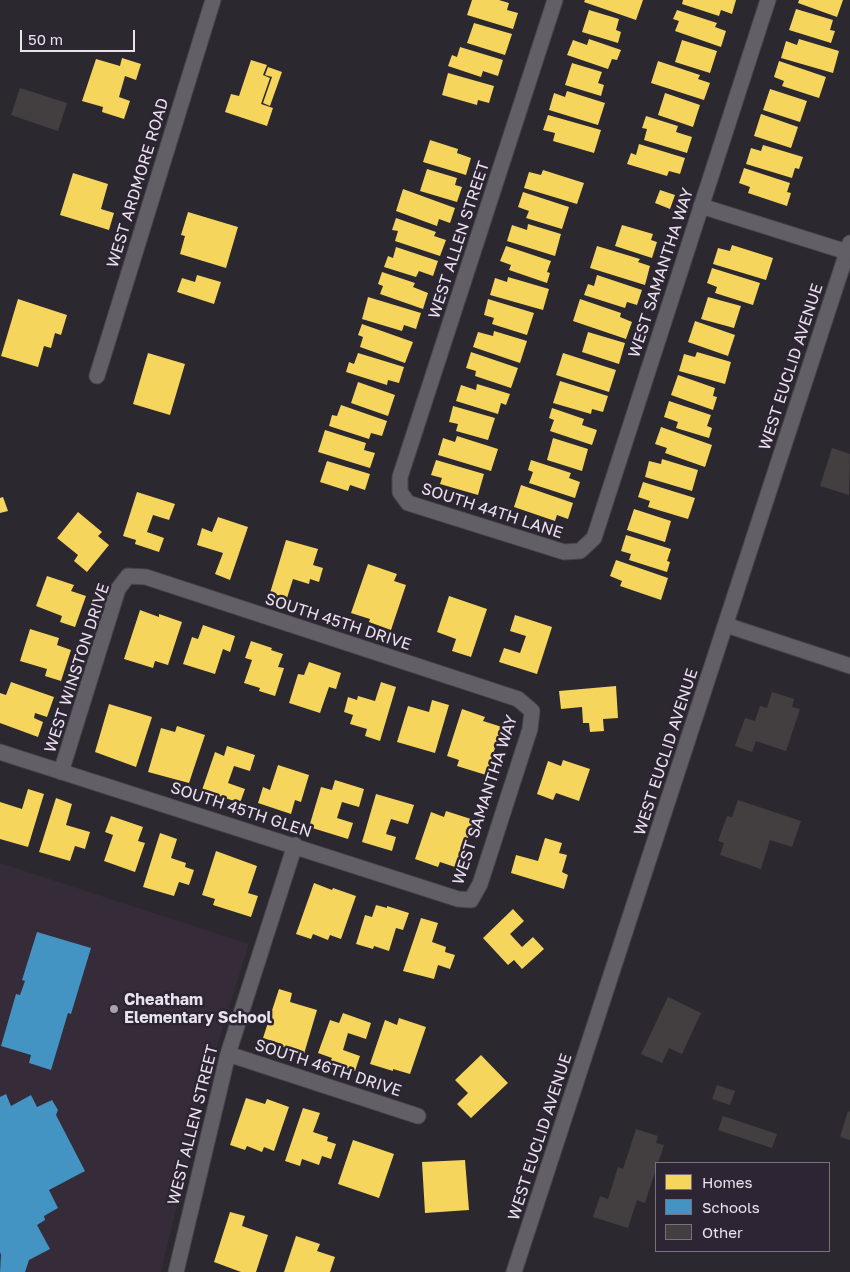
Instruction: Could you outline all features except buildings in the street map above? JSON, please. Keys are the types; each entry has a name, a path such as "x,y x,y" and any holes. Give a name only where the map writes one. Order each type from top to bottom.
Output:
{"street":[{"name":"WEST ARDMORE ROAD","path":"97,376 213,0"},
{"name":"WEST ALLEN STREET","path":"400,492 400,477 555,0"},
{"name":"WEST SAMANTHA WAY","path":"580,551 594,538 768,0"},
{"path":"701,206 849,247"},
{"name":"WEST EUCLID AVENUE","path":"514,1272 849,247"},
{"name":"SOUTH 44TH LANE","path":"400,492 408,503 564,552 580,551"},
{"name":"SOUTH 45TH DRIVE","path":"128,576 146,577 518,699 532,711"},
{"name":"WEST WINSTON DRIVE","path":"61,772 118,589 128,576"},
{"path":"726,625 850,666"},
{"name":"WEST SAMANTHA WAY","path":"471,900 480,884 530,729 532,711"},
{"name":"SOUTH 45TH GLEN","path":"0,752 295,845 458,900 471,900"},
{"name":"WEST ALLEN STREET","path":"176,1272 228,1054 295,845"},
{"name":"SOUTH 46TH DRIVE","path":"228,1054 418,1116"}],"shaded area":[{"name":"Cheatham Elementary School","path":"0,863 249,944 208,1075 161,1272 0,1272"}],"place":[{"name":"Cheatham Elementary School","path":"114,1009"}]}
